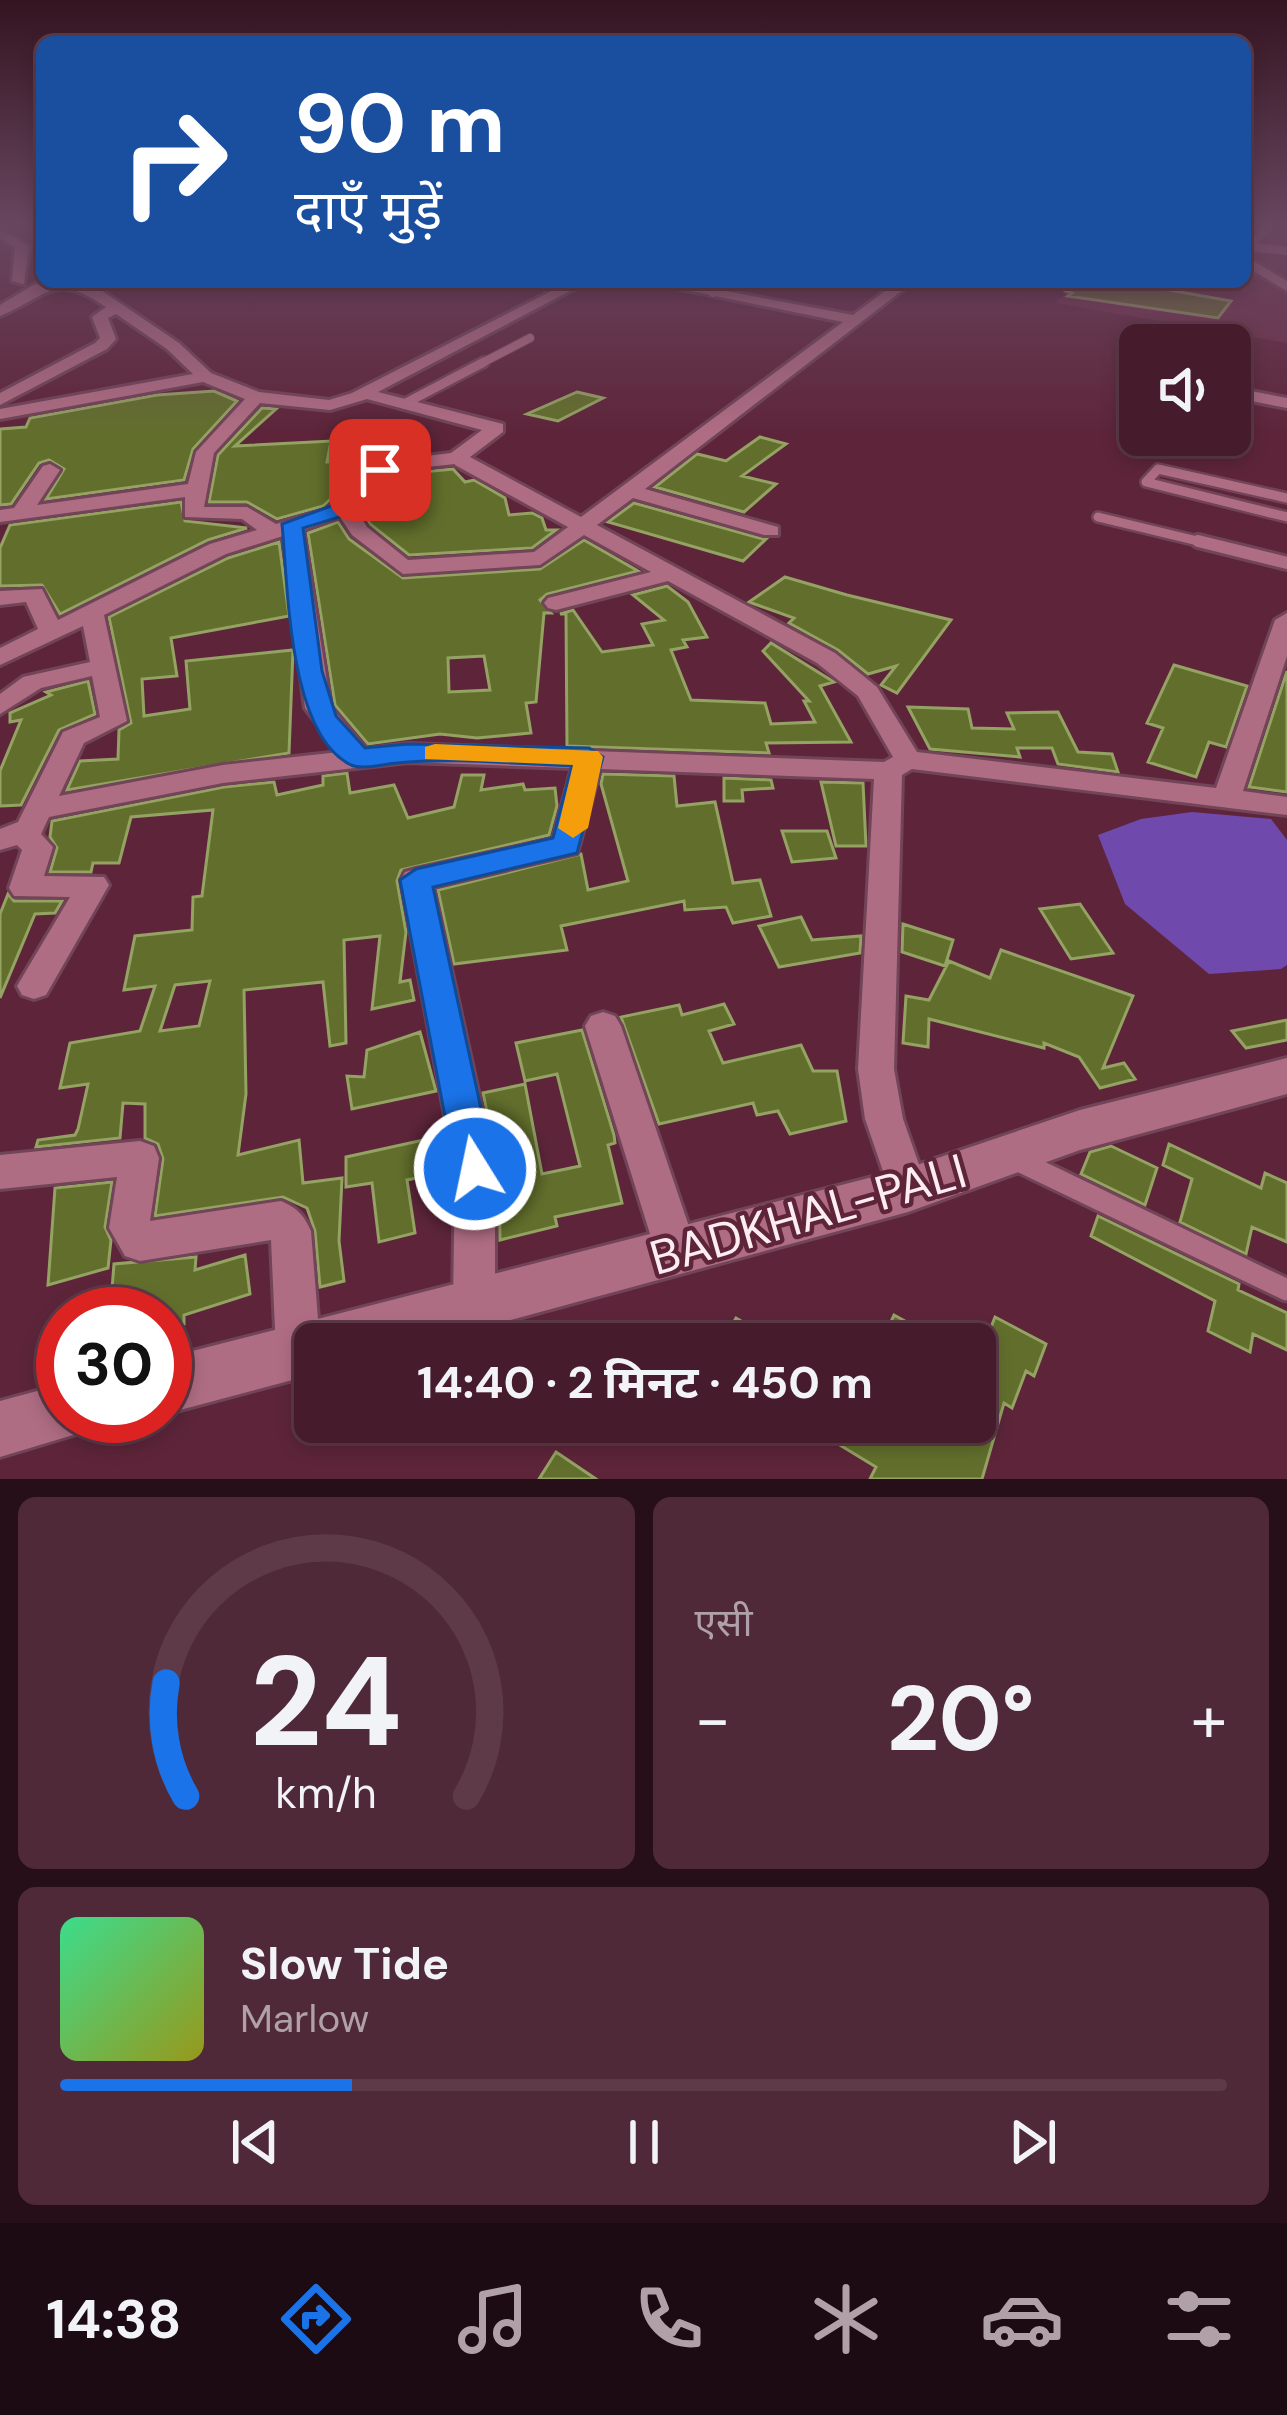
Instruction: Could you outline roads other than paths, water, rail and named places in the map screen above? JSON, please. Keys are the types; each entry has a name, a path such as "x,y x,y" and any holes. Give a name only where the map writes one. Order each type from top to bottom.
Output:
{"street":[{"path":"0,311 38,295"},
{"path":"86,295 172,346 206,376 256,397 320,405 360,394 554,295"},
{"path":"724,295 855,320"},
{"path":"344,506 359,531 407,568 535,560 889,295"},
{"path":"0,400 101,346 108,339 100,317 113,309"},
{"path":"0,413 206,376"},
{"path":"0,658 194,560 344,506 384,466 459,458 496,428 360,394"},
{"path":"1251,396 1287,403"},
{"path":"256,397 205,452 194,515 247,513 281,527"},
{"path":"459,458 843,670 868,692 898,765 876,1069 884,1119 908,1190"},
{"path":"10,514 50,470"},
{"path":"10,514 198,489"},
{"path":"627,490 770,531"},
{"path":"281,527 319,708 358,758"},
{"path":"556,603 670,574"},
{"path":"0,598 34,594 52,633"},
{"path":"20,828 73,738 114,721 92,613"},
{"path":"1227,797 1287,620"},
{"path":"0,706 32,682 103,666"},
{"path":"20,828 206,776 408,753 898,765 1287,806"},
{"path":"474,1305 475,1169 416,880 566,846 589,757"},
{"path":"20,828 38,847 25,887 93,885 34,986"},
{"path":"602,1026 677,1252"},
{"name":"BADKHAL-PALI","path":"405,1323 908,1190 1080,1130 1287,1076"},
{"path":"0,1172 136,1156 140,1163 129,1228 140,1242 281,1220 291,1231 308,1323"},
{"name":"BADKHAL-PALI","path":"192,1379 294,1352"},
{"path":"0,1429 36,1419"}],"lane":[{"path":"404,404 530,338"},
{"path":"1287,498 1158,469 1146,482 1287,518"},
{"path":"1098,517 1287,563"},
{"path":"1009,1156 1287,1290"}]}
